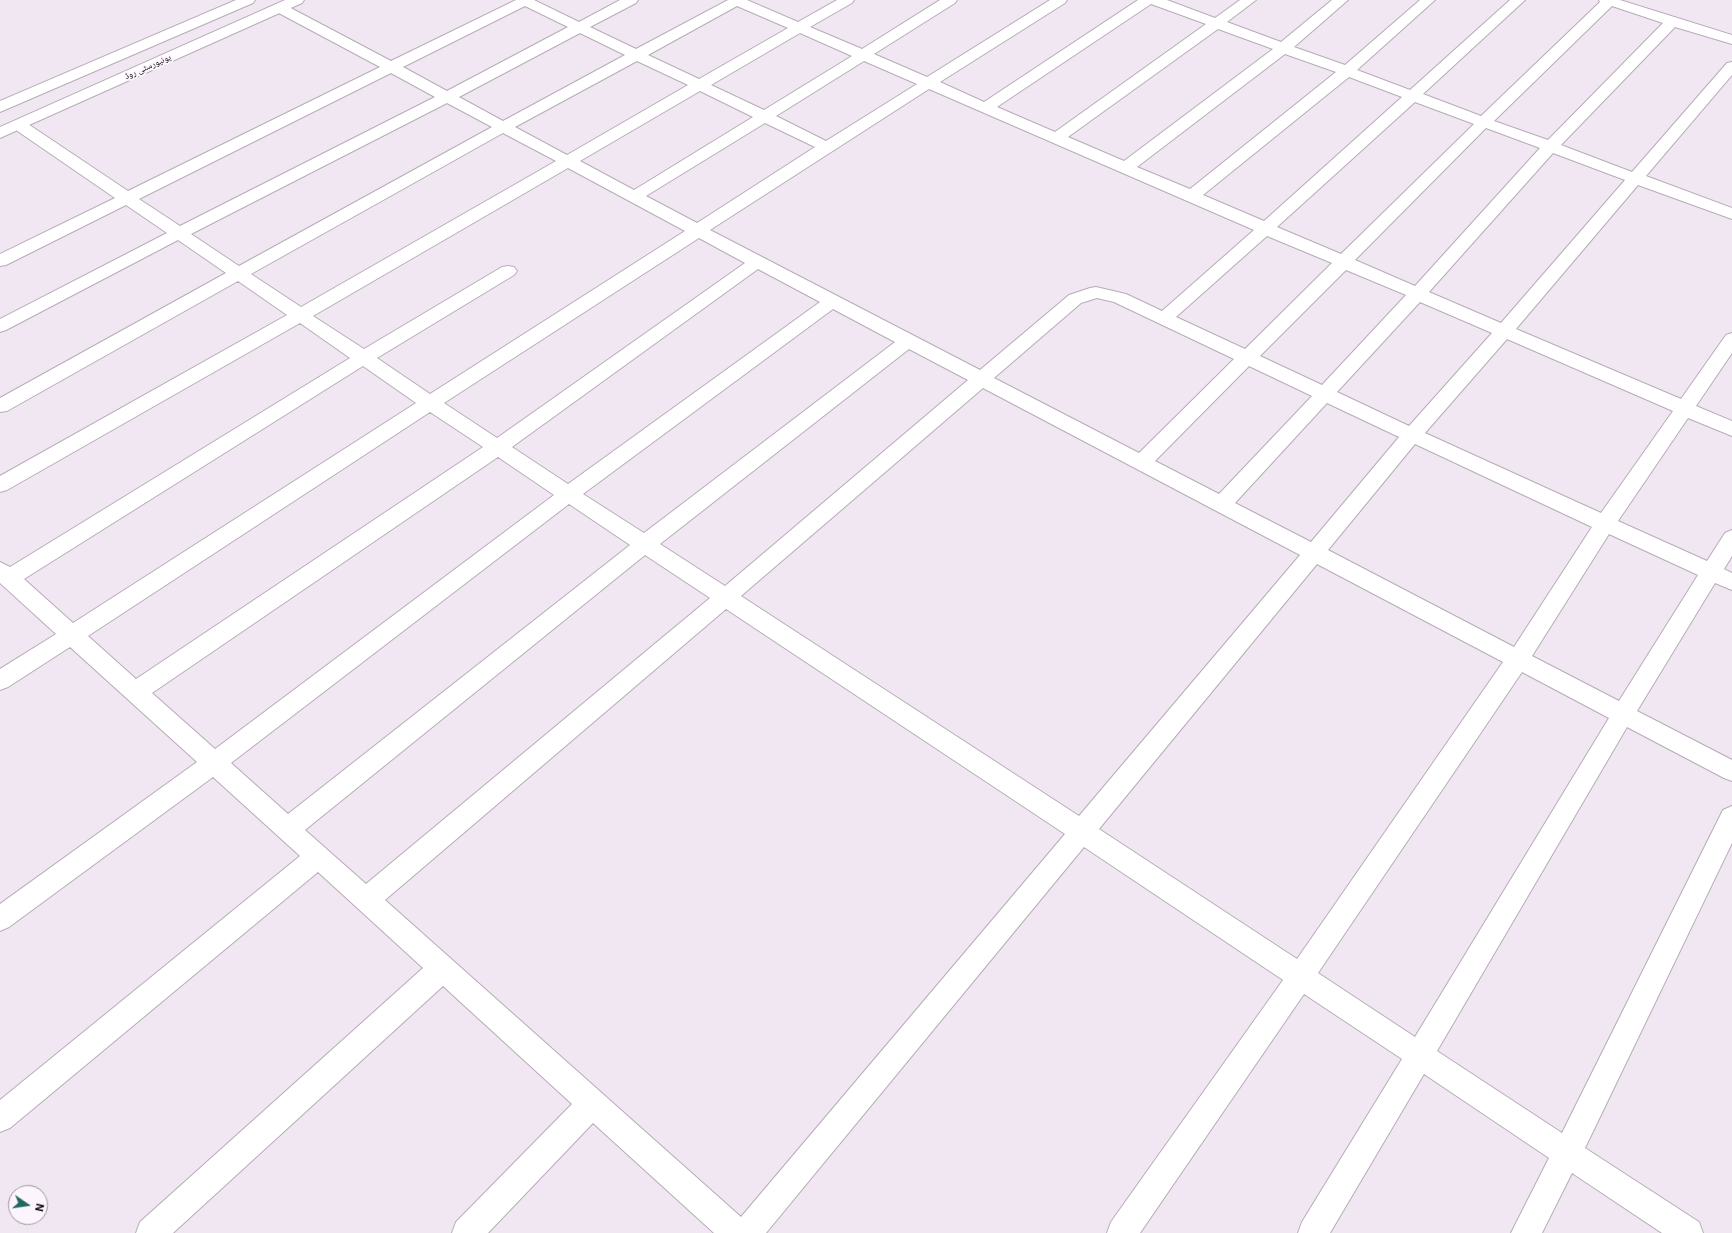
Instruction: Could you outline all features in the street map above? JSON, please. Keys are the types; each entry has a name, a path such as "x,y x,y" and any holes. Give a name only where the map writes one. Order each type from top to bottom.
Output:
{"main road":[{"name":"یونیورسٹی روڈ","path":"0,107 248,0"},
{"name":"یونیورسٹی روڈ","path":"10,129 297,0"},
{"path":"0,261 525,0 827,147"},
{"path":"0,326 447,97 631,0"},
{"path":"0,406 240,274 502,127 737,0 1732,429"},
{"path":"0,485 301,315 847,0"},
{"path":"634,196 764,117 950,0"},
{"path":"0,681 827,147 1060,0"},
{"path":"985,108 1148,0"},
{"path":"1154,0 1732,214"},
{"path":"1057,138 1249,0"},
{"path":"1126,168 1283,48 1341,0"},
{"path":"1192,196 1347,71 1428,0"},
{"path":"1163,319 1518,0"},
{"path":"1142,462 1608,0 1732,40"},
{"path":"1646,13 1658,0"},
{"path":"280,8 502,127 569,161 697,231 1732,771"},
{"path":"1222,504 1418,293 1551,146 1673,22"},
{"path":"747,1233 1412,435 1504,331 1732,66"},
{"path":"10,129 128,198 430,403 1082,831 1688,1233"},
{"path":"135,692 498,447 757,262"},
{"path":"508,271 4,574 736,1233"},
{"path":"366,900 726,597 1075,299 1096,292 1120,298 1412,435 1722,577"},
{"path":"0,919 214,763 569,494 832,301"},
{"path":"1122,1233 1301,976 1518,659 1605,524 1732,339"},
{"path":"288,829 645,544 908,341"},
{"path":"1313,1233 1418,1054 1623,714 1722,577 1732,538"},
{"path":"1526,1233 1567,1153 1732,817"},
{"path":"0,1118 318,857"},
{"path":"151,1233 442,969"},
{"path":"468,1233 592,1104"}]}
